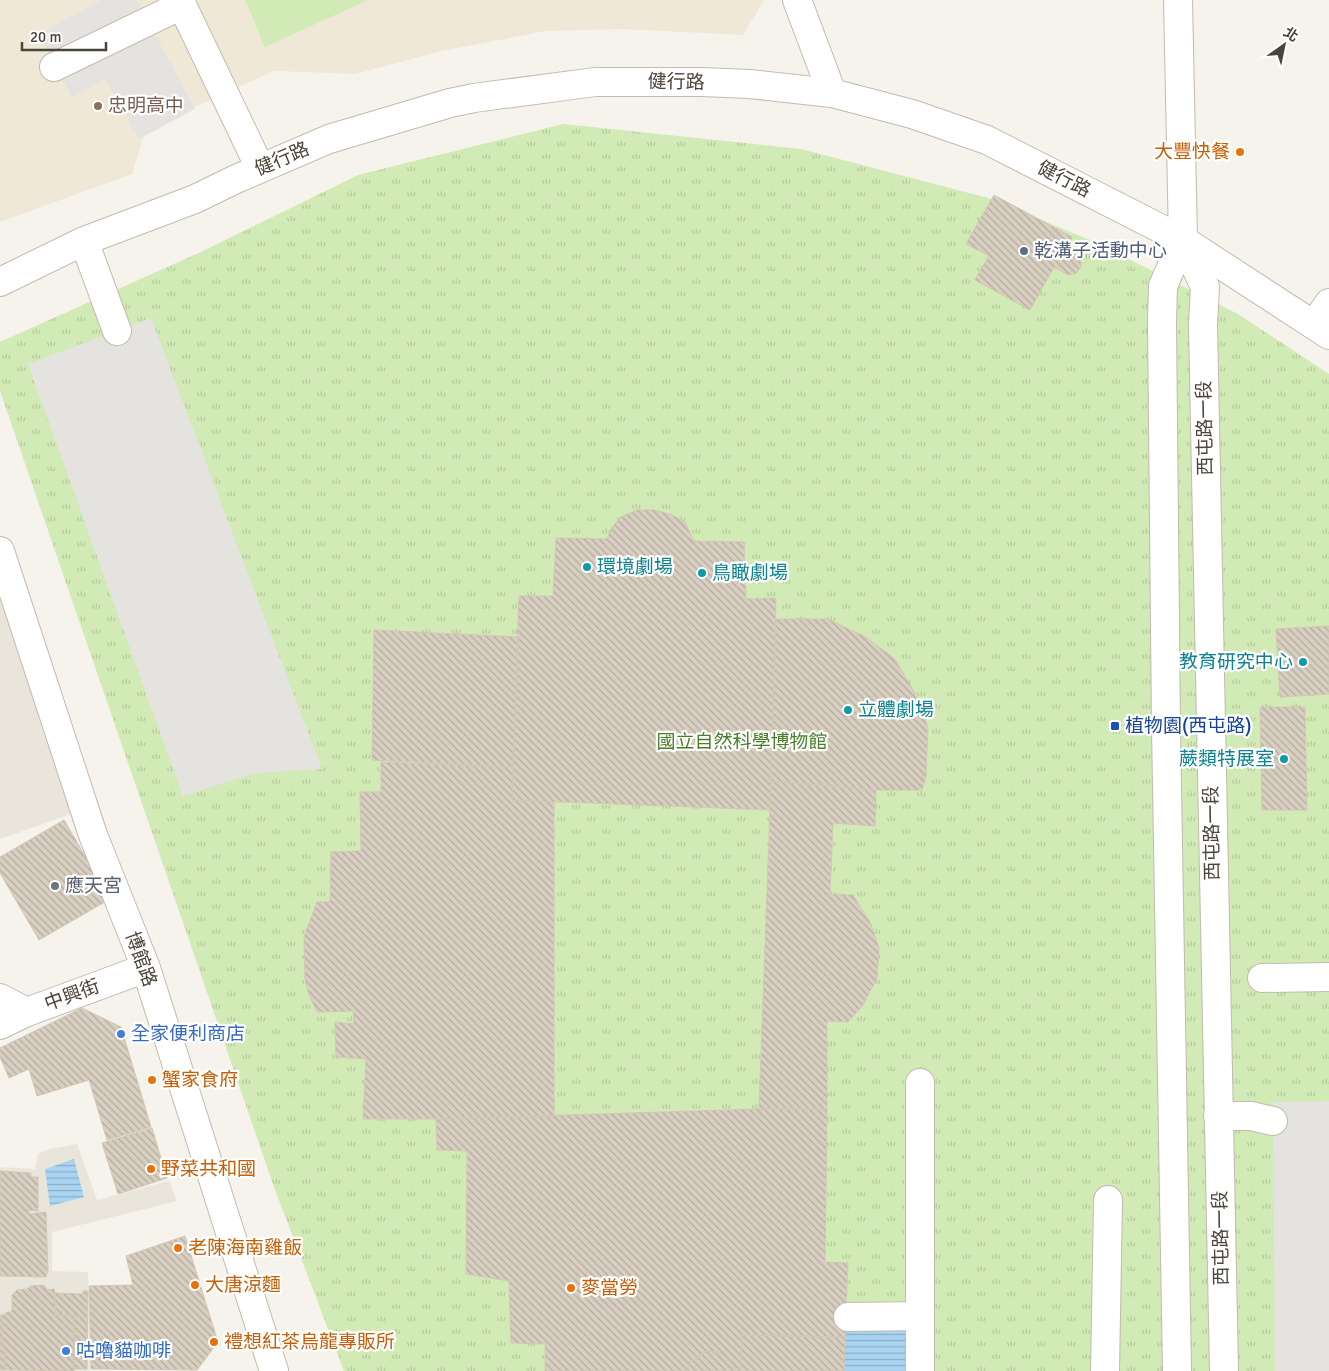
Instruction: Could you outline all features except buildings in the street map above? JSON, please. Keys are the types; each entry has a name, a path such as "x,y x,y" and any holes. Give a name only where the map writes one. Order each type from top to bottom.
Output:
{"street":[{"path":"797,0 832,93"},
{"name":"西屯路一段","path":"1178,0 1183,240 1205,287 1204,334 1224,1371"},
{"path":"54,67 182,5 260,168"},
{"name":"健行路","path":"0,282 84,241 195,199 260,168 329,139 450,103 474,98 595,82 702,82 750,84 832,93 912,114 987,140 1183,240 1322,330"},
{"name":"西屯路一段","path":"1177,1371 1166,727 1162,321 1163,286 1183,240"},
{"path":"84,241 117,331"},
{"path":"1322,330 1329,303"},
{"name":"博館路","path":"0,551 93,835 146,968 274,1371"},
{"name":"中興街","path":"0,1025 27,1012 146,968"},
{"path":"1262,978 1329,977"},
{"path":"0,998 27,1012"},
{"path":"920,1083 920,1371"},
{"path":"1218,1116 1266,1113"},
{"path":"1105,1371 1108,1200"},
{"path":"848,1317 920,1316"}],"shaded area":[{"name":"忠明高中","path":"0,0 764,0 743,35 621,29 546,31 442,51 355,74 274,71 146,129 132,174 0,222"},
{"path":"102,0 137,0 195,109 139,139 105,79 72,97 38,34"},
{"path":"151,318 322,769 255,773 183,796 28,364"},
{"path":"0,598 80,811 0,839"},
{"path":"1329,1101 1329,1371 1275,1371 1273,1102"},
{"path":"77,1144 97,1200 169,1181 177,1201 52,1232 52,1271 88,1272 90,1371 0,1371 0,1167 35,1169 38,1154 49,1149"}],"green space":[{"path":"245,0 368,0 265,47"},
{"name":"國立自然科學博物館","path":"563,124 801,149 988,198 1097,243 1238,314 1329,374 1329,1371 344,1371 274,1187 0,391 0,342 203,251 358,175"}],"water":[{"path":"74,1159 84,1197 50,1206 45,1169"},
{"path":"846,1325 914,1325 914,1371 844,1371"}],"place":[{"name":"忠明高中","path":"98,106"},
{"name":"大豐快餐","path":"1240,152"},
{"name":"乾溝子活動中心","path":"1024,251"},
{"name":"環境劇場","path":"587,567"},
{"name":"鳥瞰劇場","path":"702,573"},
{"name":"教育研究中心","path":"1303,662"},
{"name":"立體劇場","path":"848,710"},
{"name":"植物園(西屯路)","path":"1115,726"},
{"name":"蕨類特展室","path":"1284,759"},
{"name":"應天宮","path":"55,886"},
{"name":"全家便利商店","path":"121,1034"},
{"name":"蟹家食府","path":"152,1080"},
{"name":"野菜共和國","path":"151,1169"},
{"name":"老陳海南雞飯","path":"178,1248"},
{"name":"大唐涼麵","path":"195,1285"},
{"name":"麥當勞","path":"571,1288"},
{"name":"禮想紅茶烏龍專販所","path":"214,1342"},
{"name":"咕嚕貓咖啡","path":"66,1351"}]}
